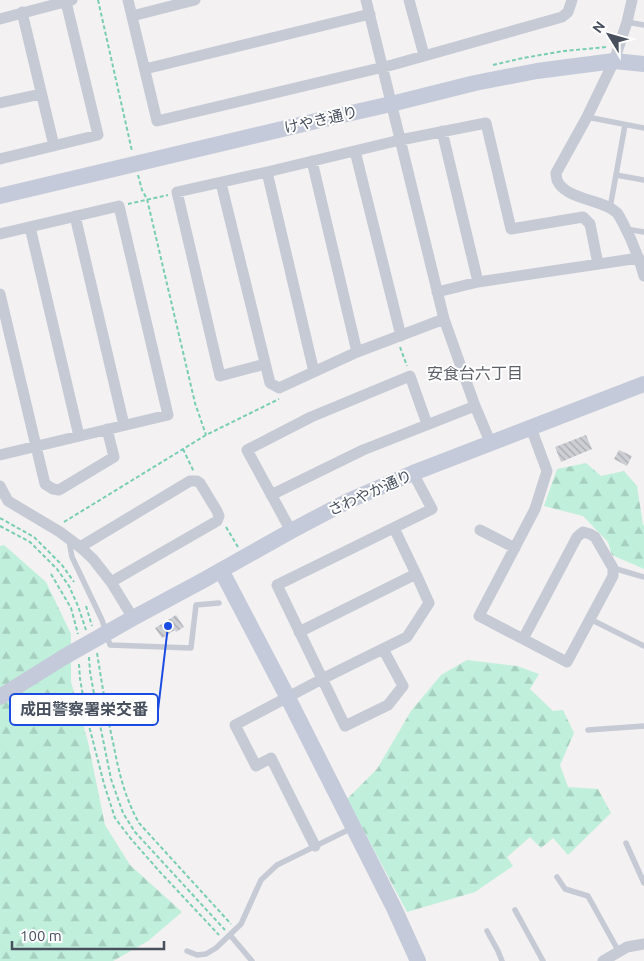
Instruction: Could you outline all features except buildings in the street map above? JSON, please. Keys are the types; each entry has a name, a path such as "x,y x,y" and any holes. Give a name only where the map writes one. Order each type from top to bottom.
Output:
{"street":[{"path":"128,0 157,120 383,67 562,17 568,12 572,0"},
{"path":"132,16 195,0"},
{"path":"366,0 444,319 475,406 491,444"},
{"path":"632,0 614,61 587,117 556,173 557,180 570,193 610,208 617,213 639,258 644,276"},
{"path":"0,18 69,1 98,136 0,159"},
{"path":"413,1 424,55"},
{"path":"22,12 54,146"},
{"path":"145,68 370,14"},
{"name":"けやき通り","path":"0,196 475,83 537,71 614,61 644,64"},
{"path":"0,103 41,94"},
{"path":"264,364 220,376 177,192 354,150 486,123 511,229 583,218 590,224 598,264"},
{"path":"442,131 478,282"},
{"path":"354,150 400,341"},
{"path":"312,161 357,352"},
{"path":"267,172 314,372"},
{"path":"221,183 270,383 279,388 357,352 400,341 444,319"},
{"path":"0,234 119,206 168,414 0,455"},
{"path":"74,216 124,425"},
{"path":"30,227 80,436"},
{"path":"437,292 478,282 639,258"},
{"path":"0,294 45,484 59,490 114,457 107,429"},
{"path":"291,531 247,450 311,417 410,376 427,424"},
{"name":"さわやか通り","path":"72,659 110,631 348,501 413,473 644,384"},
{"path":"271,495 364,450 475,406"},
{"path":"523,639 577,537 583,532 595,537 613,568 613,576 567,662 523,639 479,616 535,509 547,471 531,428"},
{"path":"383,648 403,686 388,705 345,726 277,585 432,510 413,473"},
{"path":"80,547 190,482 200,482 217,510 219,516 217,521 112,582"},
{"path":"0,486 8,501 54,528 93,559 112,582 133,618"},
{"path":"315,846 271,758 256,766 235,725 407,637 429,603 394,528"},
{"path":"480,530 515,548"},
{"path":"221,570 394,908 418,961"},
{"path":"299,632 416,574"},
{"path":"0,697 72,659"},
{"path":"603,961 627,947 644,944"}],"lane":[{"path":"627,22 644,25"},
{"path":"587,117 644,128"},
{"path":"610,208 625,125"},
{"path":"616,175 644,180"},
{"path":"626,229 644,232"},
{"path":"68,538 72,557 102,620 110,645 191,648 196,605 219,603"},
{"path":"613,568 644,577"},
{"path":"590,619 644,646"},
{"path":"588,730 644,726"},
{"path":"187,951 197,955 206,954 216,948 236,930 241,924 261,880 277,865 353,827"},
{"path":"626,843 644,882"},
{"path":"558,877 565,890 588,896 619,952"},
{"path":"515,910 543,961"},
{"path":"487,931 502,961"},
{"path":"230,935 252,961"}],"path":[{"path":"98,0 135,165 142,190 147,199 154,236 195,402 206,436"},
{"path":"119,206 177,192"},
{"path":"400,341 410,376"},
{"path":"54,528 206,436 284,396"},
{"path":"183,450 200,482"},
{"path":"219,516 244,557"},
{"path":"0,518 34,536 62,565 74,582"},
{"path":"0,526 30,542 57,569 69,586 78,606 87,638"},
{"path":"51,574 71,608 78,631 78,641"},
{"path":"85,603 93,628"},
{"path":"96,646 106,714 119,771 131,809 139,823 236,930"},
{"path":"88,655 109,770 123,813 135,832 230,935"},
{"path":"72,659 80,679 87,718 104,784 116,818 131,839 160,872 224,940"}],"green space":[{"path":"586,463 601,476 624,471 637,486 644,525 644,569 612,555 608,542 583,516 544,506 557,469"},
{"path":"4,545 46,582 71,634 71,682 88,742 105,825 130,865 182,912 148,941 113,961 0,961 0,546"},
{"path":"467,660 517,666 539,674 530,689 553,711 563,710 574,733 560,765 568,787 598,789 611,813 568,855 553,838 541,848 530,837 507,857 513,866 475,892 407,912 347,799 377,769 411,711 441,675"}],"place":[{"name":"成田警察署栄交番","path":"168,626"}],"district":[{"name":"安食台六丁目","path":"475,373"}]}
